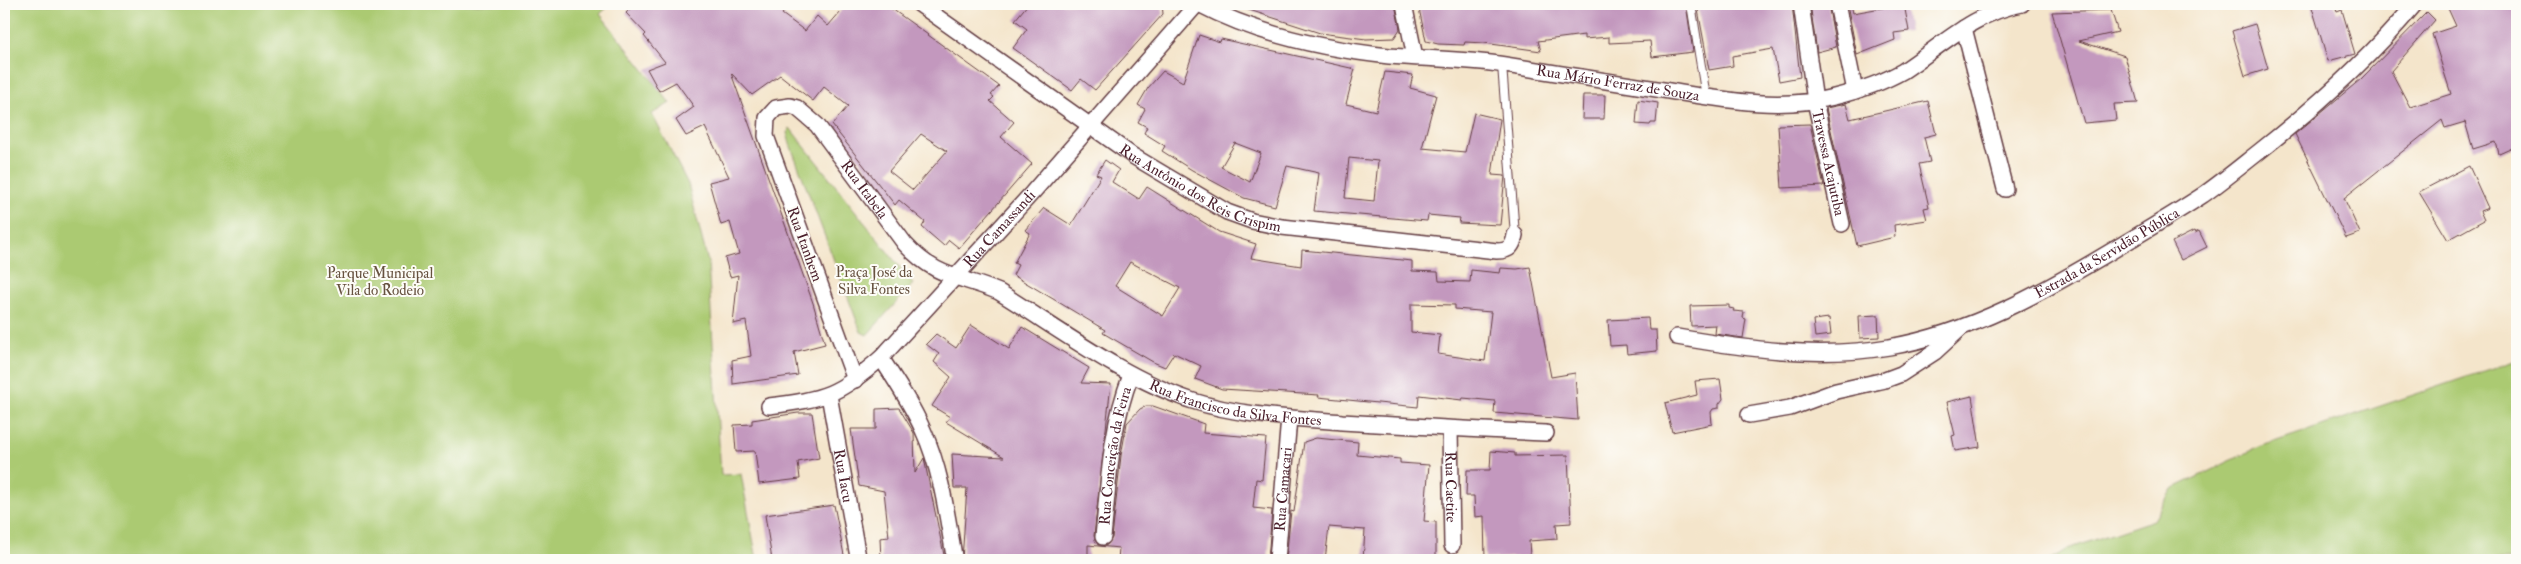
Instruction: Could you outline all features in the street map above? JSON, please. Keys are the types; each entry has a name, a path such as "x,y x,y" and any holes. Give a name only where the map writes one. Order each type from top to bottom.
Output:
{"street":[{"name":"Rua Antônio dos Reis Crispim","path":"919,4 1133,156 1227,212 1252,221 1282,227 1497,251 1509,249 1513,245 1515,234"},
{"name":"Rua Camassandi","path":"769,406 807,402 830,395 855,380 880,358 1198,4"},
{"name":"Rua Mário Ferraz de Souza","path":"1198,4 1230,20 1269,34 1324,47 1361,53 1502,65 1766,105 1815,101 1855,91 1901,71 1964,28 1996,11 2022,4"},
{"path":"1227,4 1230,20"},
{"path":"1404,4 1415,57"},
{"name":"Travessa Acajutiba","path":"1801,4 1815,101 1842,224"},
{"path":"1837,4 1855,91"},
{"name":"Estrada da Servidão Pública","path":"1749,415 1790,408 1836,390 1885,380 1901,374 1935,352 1961,328 2019,302 2074,274 2204,194 2310,112 2384,40 2415,4"},
{"path":"1964,28 2005,189"},
{"name":"Rua Itabela","path":"776,108 790,106 797,108 817,125 905,244 920,261 937,271 954,277"},
{"name":"Rua Itanhem","path":"776,108 770,113 766,126 768,143 855,380"},
{"name":"Rua Francisco da Silva Fontes","path":"954,277 979,283 999,292 1132,375 1194,401 1226,409 1289,418 1450,429 1546,432"},
{"path":"1677,337 1714,344 1823,353 1890,347 1961,328"},
{"path":"880,358 912,409 929,445 940,483 954,556"},
{"name":"Rua Conceição da Feira","path":"1103,537 1113,431 1120,404 1132,375"},
{"name":"Rua Iacu","path":"830,395 858,557"},
{"name":"Rua Camacari","path":"1277,560 1289,418"},
{"name":"Rua Caetite","path":"1450,429 1452,545"}],"lane":[{"path":"1691,4 1706,97"},
{"path":"1502,65 1515,234"}],"green space":[{"name":"Parque Municipal Vila do Rodeio","path":"4,4 611,4 600,14 670,103 652,114 688,184 708,262 721,475 741,474 757,560 4,560"},
{"name":"Praça José da Silva Fontes","path":"790,128 913,284 867,335 861,332 790,144 787,133"},
{"path":"2517,360 2517,560 2050,560 2067,549 2154,520 2172,489 2259,447"}],"building":[{"path":"635,4 790,4 782,14 805,31 817,16 828,26 847,4 885,4 999,86 991,95 994,97 990,101 1014,122 1001,137 1032,164 959,248 949,240 944,246 922,227 925,222 899,200 895,205 832,125 848,106 824,87 813,101 780,75 752,95 731,73 813,303 825,344 794,352 798,375 733,384 732,360 751,356 746,321 733,324 738,275 730,277 725,258 739,254 730,222 721,225 709,182 729,177 705,127 686,136 676,120 694,107 676,82 659,91 647,69 665,62 644,36 646,34 626,13","holes":["921,134 947,151 913,190 889,171"]},
{"path":"1028,4 1162,4 1163,14 1095,90 1081,79 1072,90 1013,48 1027,29 1015,20"},
{"path":"1241,4 1314,4 1315,7 1346,4 1395,4 1400,29 1394,38 1366,39 1320,33 1240,7"},
{"path":"1418,4 1686,4 1693,52 1652,57 1650,41 1609,43 1609,37 1584,39 1584,35 1538,41 1541,51 1484,43 1465,42 1464,45 1438,44 1426,41"},
{"path":"1697,4 1792,4 1800,77 1779,81 1773,49 1732,56 1733,66 1709,70"},
{"path":"1810,4 1828,4 1836,47 1817,52"},
{"path":"1847,4 1851,4 1853,13 1904,4 1909,31 1894,33 1895,40 1857,55"},
{"path":"2311,4 2334,4 2337,12 2342,10 2355,54 2328,61"},
{"path":"2446,4 2517,4 2517,146 2499,154 2496,142 2473,149 2465,122 2445,128 2442,120 2344,198 2360,233 2346,238 2295,134 2361,79 2427,12 2435,20 2391,71 2410,107 2451,94 2432,34 2456,26"},
{"path":"2111,10 2118,32 2079,41 2125,56 2138,103 2114,104 2116,120 2084,123 2052,12"},
{"path":"2255,24 2268,69 2245,76 2232,31"},
{"path":"1199,35 1220,42 1221,39 1355,69 1346,104 1376,111 1385,72 1413,75 1410,88 1436,95 1422,148 1465,152 1474,113 1500,119 1492,175 1505,176 1500,225 1459,223 1460,218 1428,215 1427,221 1314,211 1319,173 1287,166 1275,206 1244,198 1192,170 1162,151 1165,146 1144,133 1147,127 1138,122 1145,109 1138,105 1148,88 1163,71 1183,82","holes":["1235,143 1261,153 1250,182 1221,167","1349,158 1378,161 1374,201 1345,198"]},
{"path":"1583,95 1605,95 1604,119 1582,119"},
{"path":"1638,100 1658,103 1656,123 1651,123 1650,125 1636,124"},
{"path":"1928,101 1936,134 1924,137 1930,162 1919,164 1929,207 1924,208 1927,220 1894,225 1895,237 1857,246 1826,108 1846,104 1850,119"},
{"path":"1810,124 1824,186 1782,188 1778,125"},
{"path":"1105,160 1119,170 1112,182 1139,199 1147,187 1219,232 1256,244 1251,258 1301,266 1302,250 1412,261 1412,271 1438,272 1439,281 1470,282 1471,270 1500,273 1501,268 1517,269 1530,267 1551,377 1575,373 1578,420 1494,413 1495,401 1463,398 1462,400 1419,395 1418,407 1318,397 1319,395 1222,389 1195,379 1201,366 1174,353 1165,367 1153,362 1103,333 1105,330 1013,275 1018,265 1014,263 1030,233 1025,230 1044,208 1071,225 1101,176 1096,174","holes":["1130,262 1180,288 1163,316 1115,286","1411,304 1455,305 1455,309 1491,312 1485,361 1438,354 1440,335 1411,332"]},
{"path":"2469,166 2488,208 2480,211 2484,220 2448,240 2419,192"},
{"path":"2194,231 2195,233 2199,231 2207,247 2181,260 2172,242"},
{"path":"1729,305 1729,308 1734,309 1733,311 1744,312 1743,318 1746,319 1743,338 1715,334 1716,325 1691,326 1690,306"},
{"path":"1878,315 1879,337 1860,338 1859,316"},
{"path":"1648,318 1649,330 1656,330 1657,351 1627,354 1626,345 1610,346 1608,320"},
{"path":"1829,318 1831,335 1815,337 1813,320"},
{"path":"971,325 1009,349 1022,327 1089,368 1081,383 1111,384 1094,536 1098,545 1107,545 1112,538 1121,456 1127,423 1140,409 1146,406 1153,406 1204,424 1203,433 1266,438 1262,480 1256,479 1253,508 1272,510 1268,560 1118,560 1119,548 1088,545 1088,560 962,560 967,488 954,488 952,454 1004,457 946,422 950,417 932,406 951,377 934,362 939,354 926,344 936,334 956,348"},
{"path":"1720,379 1723,399 1719,404 1719,408 1713,409 1711,412 1712,424 1672,432 1665,403 1697,395 1695,381"},
{"path":"1972,396 1980,447 1955,451 1952,436 1955,435 1947,402"},
{"path":"899,408 914,433 915,473 924,458 945,560 881,560 880,538 889,537 884,491 859,486 851,429 876,429 876,409"},
{"path":"798,413 812,413 819,458 798,462 800,479 759,484 755,451 736,452 734,425 752,424 752,420"},
{"path":"1316,438 1358,442 1357,455 1400,459 1400,463 1429,465 1424,521 1436,522 1436,560 1363,560 1365,530 1329,527 1325,560 1286,560 1291,511 1294,512 1304,442"},
{"path":"1491,451 1515,453 1515,456 1568,455 1571,523 1556,524 1557,539 1529,541 1530,556 1485,559 1484,516 1475,517 1474,496 1466,496 1467,470 1490,470"},
{"path":"834,505 845,560 772,560 765,515"}]}
